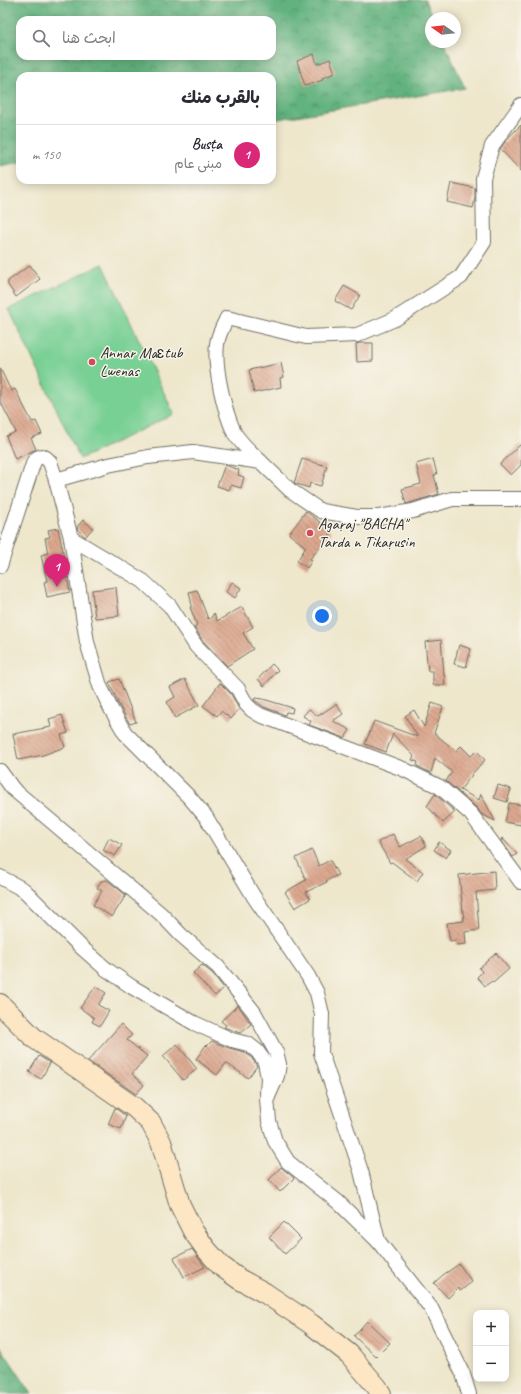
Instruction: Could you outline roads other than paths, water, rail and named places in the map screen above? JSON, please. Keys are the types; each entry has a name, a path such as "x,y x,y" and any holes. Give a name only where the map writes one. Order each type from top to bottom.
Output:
{"street":[{"path":"521,106 492,146 483,178 484,242 461,277 396,319 357,335 306,337 227,318 221,329 217,343 217,370 223,400 235,433 261,462 290,490 321,511 357,517 380,517 413,511 452,499 521,499"},
{"path":"56,480 108,464 148,457 193,452 261,462"},
{"path":"0,566 34,461 42,456 50,462 56,480 71,538 87,642 100,686 111,709 125,733 190,798 206,817 254,897 308,976 317,993 322,1014 321,1053 361,1171 378,1241"},
{"path":"71,538 143,581 170,606 196,646 238,688 246,704 252,710 260,715 403,769 440,787 471,814 521,882"},
{"path":"0,771 14,789 161,914 218,967 254,1012 276,1052 279,1064 278,1076 267,1099"},
{"path":"0,877 24,890 106,969 132,987 194,1024 232,1040 248,1044 257,1051 265,1062 268,1078 267,1099 269,1121 275,1141 288,1162 338,1202 378,1241 431,1308 463,1374 469,1394"},
{"path":"0,1004 34,1038 134,1107 151,1123 161,1142 180,1205 193,1231 206,1249 216,1260 239,1279 265,1293 312,1324 349,1354 377,1387 381,1394"}],"place":[{"name":"Annar Maɛtub Lwenas","path":"92,362"},
{"name":"Agaṛaj \"BACHA\" Tarda n Tikaṛusin","path":"310,533"},
{"name":"Busṭa","path":"57,587"}]}
